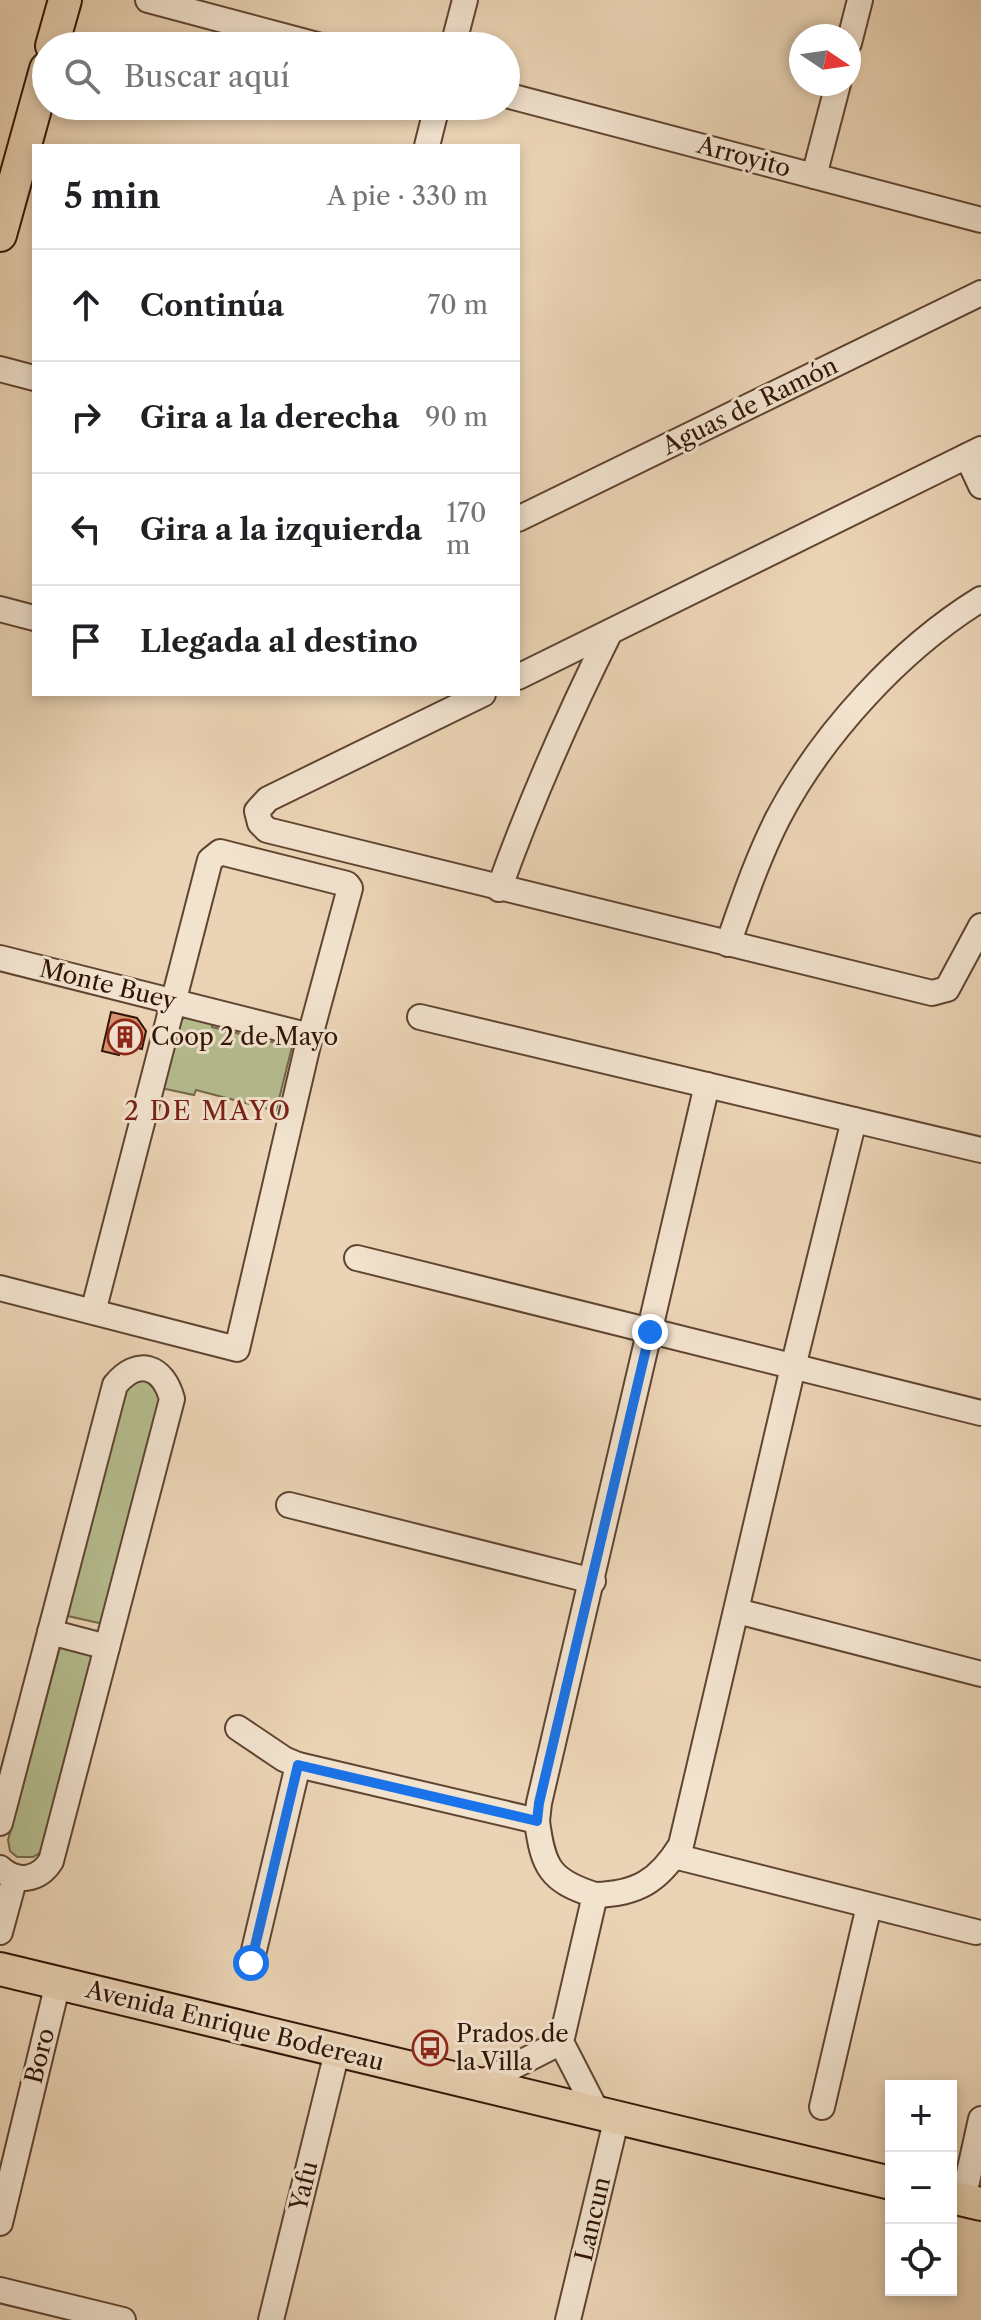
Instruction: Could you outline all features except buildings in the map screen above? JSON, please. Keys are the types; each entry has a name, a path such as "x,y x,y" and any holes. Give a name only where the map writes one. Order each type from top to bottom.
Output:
{"main road":[{"path":"56,32 65,0"},
{"path":"0,235 32,120"},
{"name":"Avenida Enrique Bodereau","path":"0,1969 885,2182"}],"street":[{"path":"148,0 268,32"},
{"path":"457,32 465,0"},
{"path":"854,24 860,0"},
{"path":"814,176 835,96"},
{"name":"Arroyito","path":"520,99 981,220"},
{"path":"428,144 434,120"},
{"name":"Aguas de Ramón","path":"524,512 981,293"},
{"path":"0,369 32,377"},
{"path":"520,676 974,453 981,486"},
{"path":"728,944 750,883 779,818 829,740 895,668 929,637 981,599"},
{"path":"0,609 32,617"},
{"path":"499,889 567,717 610,632"},
{"path":"479,696 268,799 257,811 260,823 267,830 499,889 932,993 947,989 981,926"},
{"path":"0,1288 93,1312 237,1349 310,1036 350,888 347,884 220,852 210,860 93,1312"},
{"name":"Monte Buey","path":"0,958 310,1036"},
{"path":"420,1017 981,1150"},
{"path":"707,1085 539,1803 537,1821 545,1861 555,1876 572,1888 595,1895 622,1894 640,1886 658,1874 681,1845 854,1120"},
{"path":"357,1258 981,1413"},
{"path":"0,1823 115,1385 123,1375 134,1369 150,1369 163,1377 172,1399 51,1861 47,1868 32,1878 8,1872 0,1932"},
{"path":"289,1505 593,1581"},
{"path":"737,1611 981,1674"},
{"path":"50,1632 107,1647"},
{"path":"238,1728 298,1765 537,1821"},
{"path":"251,1963 298,1765"},
{"path":"674,1856 976,1932"},
{"path":"595,1895 561,2042 607,2114"},
{"path":"822,2107 869,1906"},
{"name":"Boro","path":"0,2223 58,1983"},
{"path":"481,2083 561,2042"},
{"name":"Yafu","path":"271,2320 337,2052"},
{"name":"Lancun","path":"568,2320 607,2114"},
{"path":"965,2200 981,2119"},
{"path":"0,2290 123,2320"}],"green space":[{"path":"188,1015 213,1019 212,1027 292,1047 276,1111 196,1090 194,1095 161,1088 179,1022"},
{"path":"144,1380 164,1390 108,1625 63,1615 121,1397 129,1385"},
{"path":"61,1643 99,1654 43,1851 33,1857 17,1857 10,1851 8,1840"}],"place":[{"name":"Coop 2 de Mayo","path":"125,1037"},
{"name":"Prados de la Villa","path":"430,2048"}],"district":[{"name":"2 DE MAYO","path":"208,1111"}],"route":[{"path":"251,1963 298,1765 537,1821 650,1332"}]}
